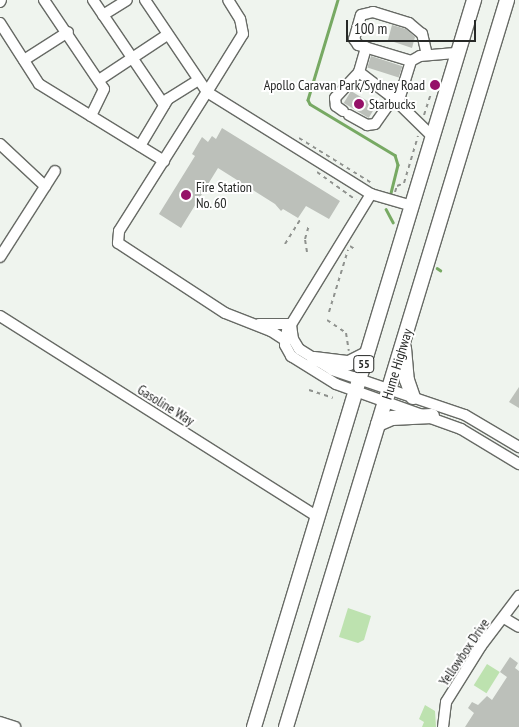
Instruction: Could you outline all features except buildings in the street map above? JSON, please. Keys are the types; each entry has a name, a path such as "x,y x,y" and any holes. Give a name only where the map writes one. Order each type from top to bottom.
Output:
{"highway":[{"name":"55","path":"254,727 474,0"},
{"name":"Hume Highway","path":"286,727 507,0"},
{"path":"404,342 407,380 413,397"},
{"path":"314,359 349,363 367,354"},
{"path":"378,424 392,418 432,416"}],"street":[{"path":"93,0 164,105"},
{"path":"103,15 127,0"},
{"path":"145,0 197,81 207,92 371,194 412,206"},
{"path":"228,0 240,19 243,34 119,231 118,243 225,313 248,324 271,331 285,340 291,356 325,379 387,394 413,397 472,418 519,447"},
{"path":"48,1 104,89 103,95 91,116"},
{"path":"427,55 422,34 416,27 367,11 361,15 354,39 358,45 411,61 427,55 458,53"},
{"path":"0,22 39,84 164,161"},
{"path":"24,60 68,32"},
{"path":"99,80 167,35"},
{"path":"366,47 359,72 335,98 336,106 367,125 374,124 396,100 411,61"},
{"path":"359,72 396,100 433,137"},
{"path":"140,146 168,99 197,81"},
{"path":"0,144 45,186"},
{"path":"0,257 54,171"},
{"path":"285,340 291,324 371,194"},
{"name":"Gasoline Way","path":"0,316 318,518"},
{"path":"248,324 291,324"},
{"path":"291,324 295,344 314,359 357,386"},
{"path":"387,394 461,428 519,464"},
{"path":"499,452 508,439"},
{"name":"Yellowbox Drive","path":"443,727 446,702 481,646 519,596"},
{"path":"504,618 519,627"},
{"path":"0,722 15,727"}],"path":[{"path":"394,197 397,186 404,183 431,93"},
{"path":"285,244 300,220"},
{"path":"308,252 305,239 309,226"},
{"path":"329,312 348,245 356,250"},
{"path":"327,320 346,333 349,360"},
{"path":"309,390 333,398"}],"green space":[{"path":"348,608 371,616 364,640 358,643 339,637"},
{"path":"487,664 500,672 486,693 474,685"},
{"path":"425,705 435,711 436,727 422,727 424,722 419,719"}],"waterway":[{"path":"338,0 308,100 310,104 395,155 398,165 391,194"},
{"path":"386,209 393,222"}],"place":[{"name":"Apollo Caravan Park/Sydney Road","path":"435,85"},
{"name":"Starbucks","path":"359,104"},
{"name":"Fire Station No. 60","path":"186,195"}]}
